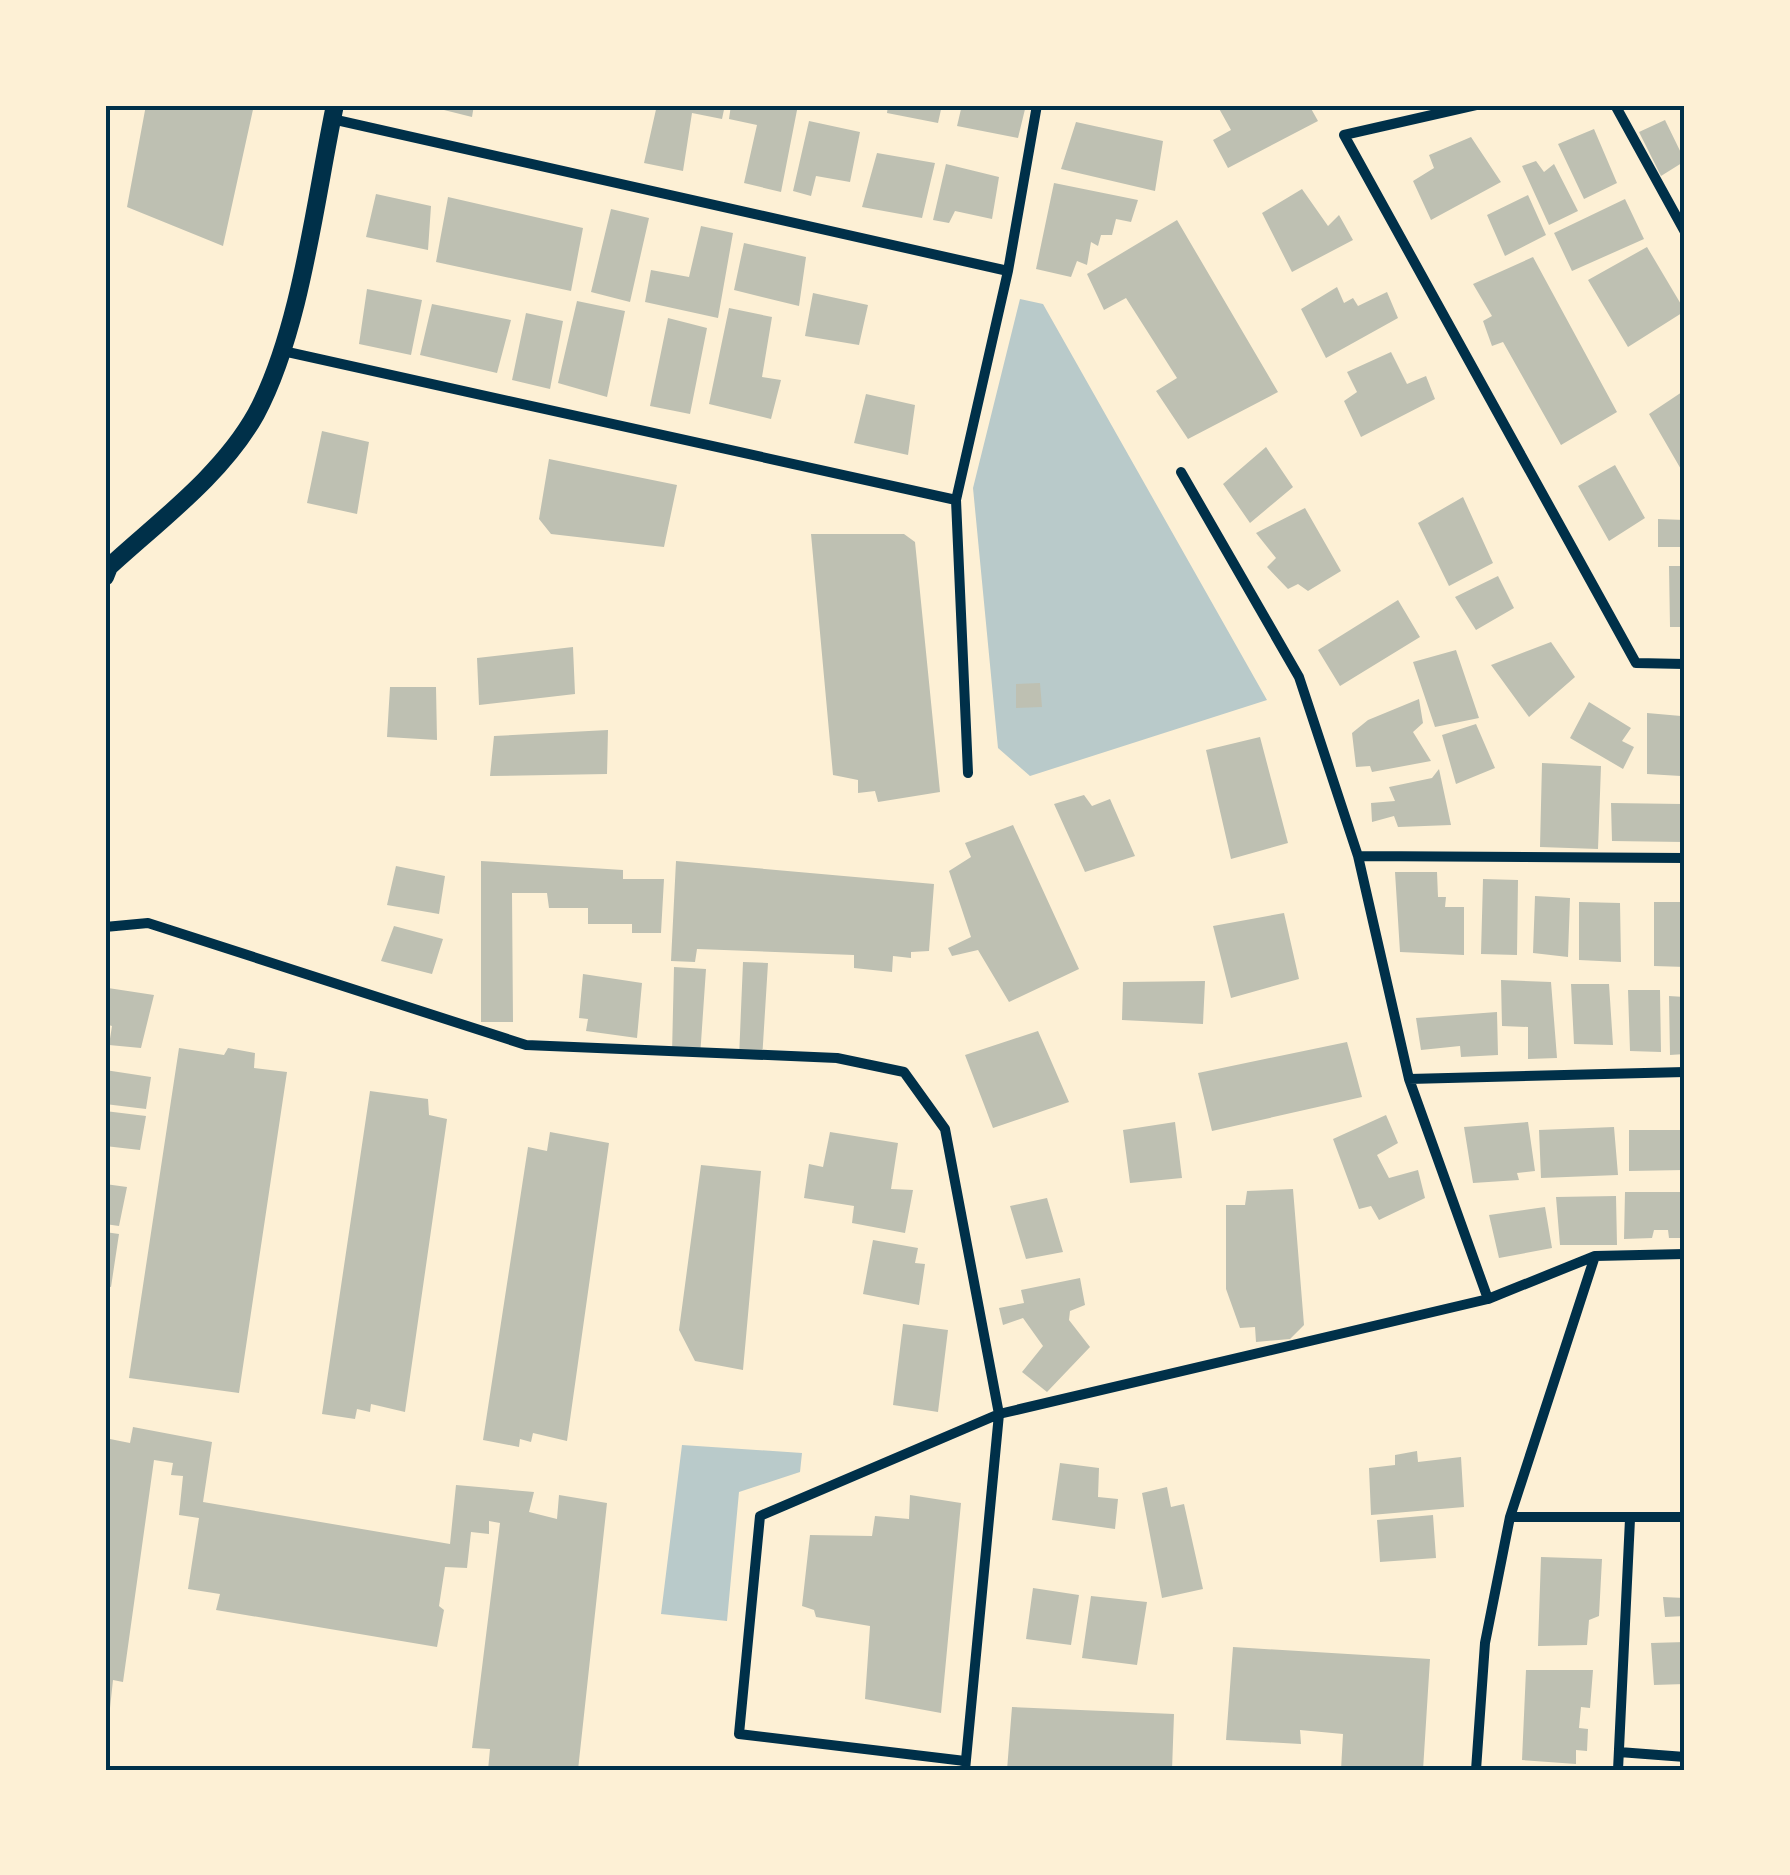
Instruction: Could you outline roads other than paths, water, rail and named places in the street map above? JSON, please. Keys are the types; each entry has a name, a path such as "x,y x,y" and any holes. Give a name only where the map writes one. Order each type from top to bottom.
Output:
{"street":[{"path":"968,774 956,500 1008,271 1037,105"},
{"path":"1476,105 1344,135 1636,664 1685,664"},
{"path":"1615,105 1685,232"},
{"path":"105,577 109,567 206,478 255,416 283,351 333,112 1008,271"},
{"path":"283,351 956,500"},
{"path":"1181,472 1299,677 1358,856 1409,1080 1488,1299"},
{"path":"1358,856 1685,858"},
{"path":"105,928 148,924 526,1046 837,1058 904,1072 945,1129 1000,1414 965,1765 740,1734 760,1516 1000,1414 1488,1299 1595,1256 1685,1254"},
{"path":"1409,1080 1685,1072"},
{"path":"1476,1770 1485,1643 1510,1517 1595,1256"},
{"path":"1510,1517 1685,1517"},
{"path":"1618,1770 1630,1519"},
{"path":"1619,1752 1685,1757"}]}
